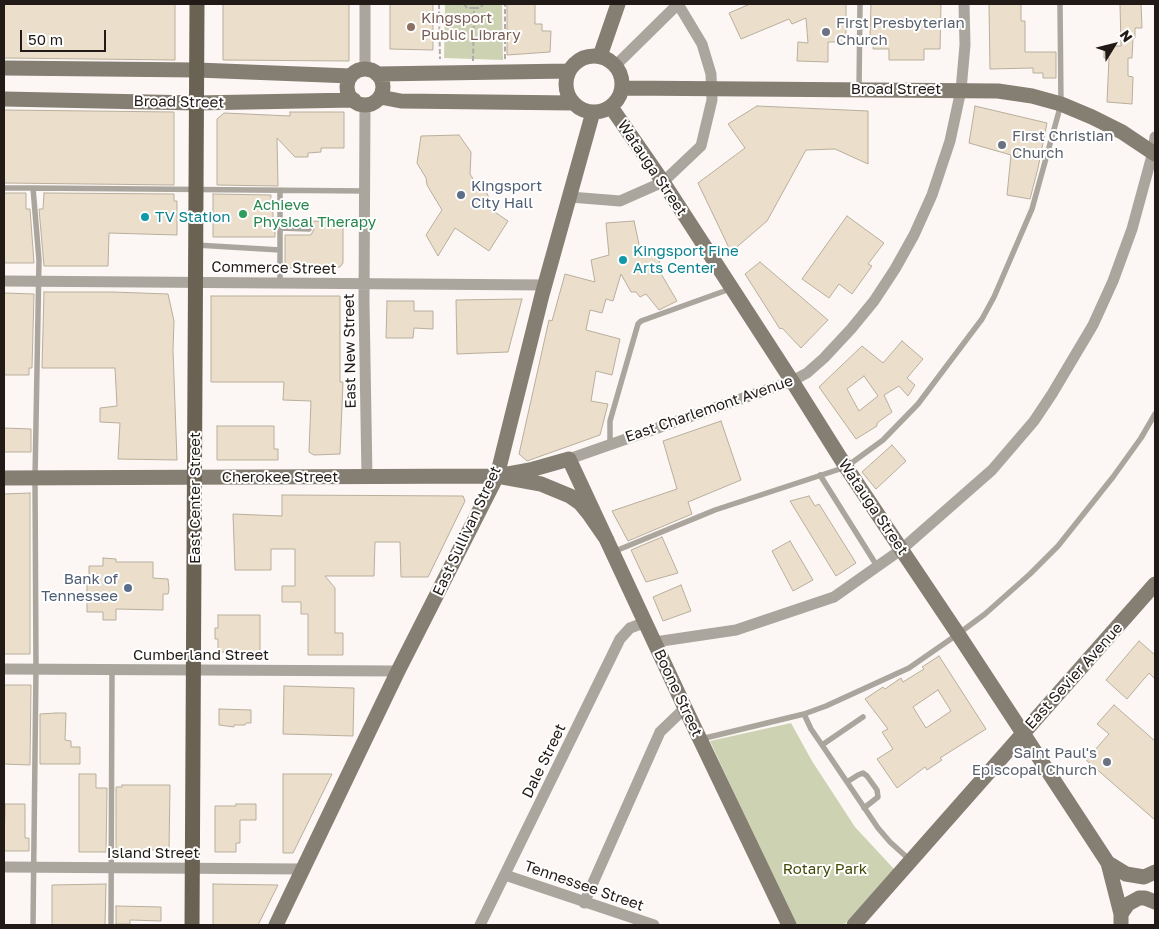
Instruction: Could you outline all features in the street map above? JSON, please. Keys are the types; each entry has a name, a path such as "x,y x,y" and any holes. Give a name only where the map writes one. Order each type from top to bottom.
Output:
{"main road":[{"name":"East Center Street","path":"192,925 197,4"}],"street":[{"path":"364,73 365,4"},
{"path":"600,56 618,4"},
{"path":"570,197 620,201 663,182 700,146 712,100 711,74 702,44 678,4 616,66"},
{"name":"East Charlemont Avenue","path":"497,476 530,470 569,459 792,381 807,373 851,329 874,301 895,269 914,235 932,195 950,141 961,90 965,46 964,4"},
{"path":"600,56 616,66 622,80 622,88 620,95 611,107 599,112 593,112 579,108 573,103 566,87 569,71 575,64 582,58 600,56"},
{"path":"4,68 364,73 569,71"},
{"path":"364,73 382,81 383,87 380,98 376,102 359,102 348,91 348,86 364,73"},
{"name":"Broad Street","path":"622,88 998,91 1032,96 1061,104 1122,132 1154,153"},
{"path":"380,98 401,101 573,103"},
{"name":"Broad Street","path":"4,99 196,103 359,102"},
{"name":"East New Street","path":"359,102 365,191 364,284 367,477"},
{"name":"Watauga Street","path":"611,107 663,182 846,467 1108,863 1120,921"},
{"name":"East Sullivan Street","path":"276,925 398,671 497,476 545,285 593,112"},
{"path":"655,642 736,630 834,597 902,549 992,470 1034,421 1066,374 1093,325 1113,281 1132,229 1154,153 1155,137"},
{"name":"Commerce Street","path":"4,281 545,285"},
{"name":"Boone Street","path":"569,459 789,925"},
{"path":"497,476 541,484 570,496 589,514 610,546"},
{"name":"Cherokee Street","path":"4,478 497,476"},
{"name":"East Sevier Avenue","path":"854,925 1155,584"},
{"name":"Dale Street","path":"480,925 620,639 630,628 646,622"},
{"name":"Cumberland Street","path":"4,669 398,671"},
{"path":"584,903 660,732 685,708"},
{"path":"1108,863 1126,874 1144,877 1155,873"},
{"path":"1108,863 1148,899"},
{"name":"Island Street","path":"4,867 302,869"},
{"path":"1148,899 1146,885 1155,873"},
{"name":"Tennessee Street","path":"505,875 654,925"},
{"path":"1120,921 1128,904 1148,899 1155,888"}],"lane":[{"path":"859,89 860,4"},
{"path":"610,546 846,467 883,440 918,404 982,319 994,297 1032,209 1061,104 1060,4"},
{"path":"4,188 365,191"},
{"path":"33,188 39,260 35,478 36,669 33,925"},
{"path":"280,190 280,283"},
{"path":"280,228 308,229"},
{"path":"196,244 280,250"},
{"path":"610,444 610,421 638,324 641,321 732,288"},
{"path":"700,739 804,714 862,691 909,668 958,634 985,614 1058,546 1113,477 1141,438 1155,414"},
{"path":"820,475 877,566"},
{"path":"111,925 112,669"},
{"path":"804,714 811,729 864,808 884,835 911,861"},
{"path":"822,745 863,717"},
{"path":"847,782 858,774 863,774 867,776 877,790 878,797 864,808"}],"path":[{"path":"439,4 440,62"},
{"path":"464,4 467,8 480,8 483,4"},
{"path":"505,4 505,56"},
{"path":"473,61 474,8"}],"green space":[{"path":"445,4 502,4 503,60 444,58"},
{"name":"Rotary Park","path":"791,723 812,761 855,827 894,869 844,925 795,925 710,741"}],"building":[{"path":"4,4 175,4 175,60 4,58"},
{"path":"223,4 349,4 349,61 223,60"},
{"name":"Kingsport Public Library","path":"390,4 433,4 433,50 390,49"},
{"path":"507,4 535,4 535,24 542,24 542,31 551,31 550,52 507,55"},
{"name":"First Presbyterian Church","path":"750,4 846,4 846,42 828,42 828,62 797,61 798,42 808,43 806,18 792,24 789,19 741,39 729,13"},
{"path":"871,4 941,4 940,49 924,49 924,60 889,60 889,49 873,49 874,37 870,37"},
{"path":"989,4 1021,4 1021,21 1025,21 1025,52 1056,52 1056,78 1043,78 1043,73 1033,73 1033,68 990,69"},
{"path":"1120,4 1141,4 1142,28 1135,28 1132,58 1128,58 1128,76 1133,77 1132,104 1107,102 1109,58 1104,58 1104,46 1121,46"},
{"path":"757,106 868,111 868,164 835,149 806,150 767,221 731,252 698,183 745,148 728,124"},
{"path":"975,106 1047,123 1030,199 1007,195 1011,155 969,143"},
{"path":"4,110 174,112 174,185 4,183"},
{"path":"290,112 344,112 344,148 321,148 321,152 308,153 308,157 295,157 277,138 278,186 217,185 217,119 224,113 290,116"},
{"name":"Kingsport City Hall","path":"459,135 471,152 470,174 477,185 481,183 490,199 483,204 508,221 489,251 455,228 438,256 426,235 442,210 427,185 426,178 417,163 421,136"},
{"path":"4,193 26,193 26,209 30,209 34,263 4,263"},
{"path":"44,193 174,194 174,201 177,201 177,235 109,233 108,266 44,266 39,209 43,209"},
{"name":"Achieve Physical Therapy","path":"213,194 271,195 270,210 273,210 273,218 275,218 275,237 213,237"},
{"path":"847,216 884,243 868,264 872,266 852,294 839,284 829,298 802,279"},
{"path":"311,221 343,222 343,263 340,267 285,268 285,235 311,235 314,229"},
{"path":"634,221 642,258 658,255 660,272 677,301 659,310 646,294 640,297 636,292 631,292 621,274 613,301 606,299 602,313 590,310 586,330 620,339 612,375 596,371 591,401 608,404 600,435 527,461 519,454 549,320 552,321 565,274 595,282 591,260 609,255 606,223"},
{"path":"760,262 828,320 801,348 782,328 780,329 745,274"},
{"path":"44,292 168,294 174,321 173,350 177,460 118,459 120,423 100,422 100,408 117,406 115,368 42,368"},
{"path":"4,293 34,294 32,368 29,368 29,375 4,375"},
{"path":"211,296 340,296 340,382 343,382 340,454 314,455 309,452 311,401 283,400 284,382 211,382"},
{"path":"522,299 508,352 457,354 456,300"},
{"path":"387,301 414,301 414,311 433,311 433,329 414,328 413,338 386,338"},
{"path":"902,341 923,359 907,378 915,385 908,396 899,386 884,395 892,412 877,423 877,426 856,439 819,387 862,346 883,363","holes":["864,376 878,396 859,411 847,389"]},
{"path":"721,421 741,480 688,502 692,514 628,541 612,511 677,489 663,441"},
{"path":"217,426 274,426 274,449 278,449 278,460 217,460"},
{"path":"4,428 31,429 31,452 4,452"},
{"path":"892,445 906,461 876,489 862,472"},
{"path":"30,493 30,654 4,654 4,494"},
{"path":"282,495 463,496 465,501 428,577 401,577 400,542 375,542 374,576 325,576 335,588 335,633 343,633 343,655 308,655 308,614 301,614 301,602 282,602 282,586 295,586 295,549 271,549 271,570 235,570 233,514 282,516"},
{"path":"809,496 815,506 819,504 856,563 836,576 790,501"},
{"path":"662,537 678,573 646,582 631,550"},
{"path":"790,541 813,580 793,591 772,551"},
{"name":"Bank of Tennessee","path":"103,558 116,559 116,562 153,562 153,578 168,579 169,590 168,594 163,594 163,610 116,609 116,620 103,620 103,612 87,612 89,566 103,566"},
{"path":"681,585 691,611 663,621 653,597"},
{"path":"218,615 260,615 260,652 218,652 218,639 215,639 215,628 218,628"},
{"path":"1139,641 1155,655 1155,679 1149,673 1127,699 1106,680"},
{"path":"939,656 986,729 940,758 942,760 927,770 925,767 897,788 877,759 893,749 882,732 888,729 865,699 901,678 903,682 924,669 922,667","holes":["938,690 951,711 926,728 913,707"]},
{"path":"4,685 31,685 30,765 4,764"},
{"path":"284,686 354,688 353,736 283,734"},
{"name":"Saint Paul's Episcopal Church","path":"1114,705 1155,741 1155,820 1086,760 1109,734 1097,724"},
{"path":"219,709 251,710 251,723 234,725 234,727 219,725"},
{"path":"66,713 65,740 71,741 71,747 80,747 80,764 40,764 40,714"},
{"path":"79,774 96,774 96,788 107,788 106,852 79,852"},
{"path":"283,774 332,774 293,853 283,853"},
{"path":"122,785 170,785 169,850 116,850 116,787 122,787"},
{"path":"5,804 25,804 25,838 29,838 29,851 4,851"},
{"path":"236,804 256,804 256,820 240,820 240,843 236,843 236,852 215,852 215,806 236,806"},
{"path":"106,884 105,925 52,925 52,885"},
{"path":"213,884 278,885 258,925 213,925"},
{"path":"116,906 161,907 161,921 130,920 130,924 116,924"}],"place":[{"name":"Kingsport Public Library","path":"411,27"},
{"name":"First Presbyterian Church","path":"826,32"},
{"name":"First Christian Church","path":"1002,145"},
{"name":"Kingsport City Hall","path":"461,195"},
{"name":"Achieve Physical Therapy","path":"243,214"},
{"name":"TV Station","path":"145,217"},
{"name":"Kingsport Fine Arts Center","path":"623,260"},
{"name":"Bank of Tennessee","path":"128,588"},
{"name":"Saint Paul's Episcopal Church","path":"1107,762"}]}
